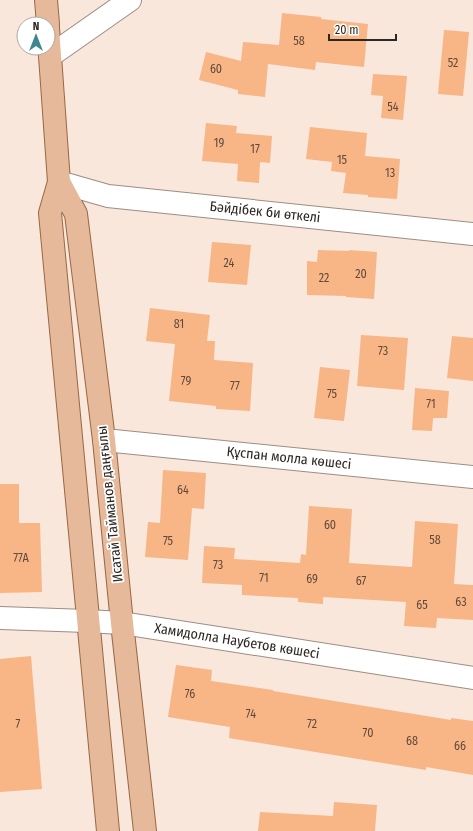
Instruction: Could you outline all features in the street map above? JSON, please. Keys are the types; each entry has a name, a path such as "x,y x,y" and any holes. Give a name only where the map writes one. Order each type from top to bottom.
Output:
{"main road":[{"path":"46,0 47,16"},
{"name":"Исатай Тайманов даңғылы","path":"50,56 59,182 50,212 87,621 108,831"},
{"name":"Исатай Тайманов даңғылы","path":"59,182 76,214 104,440 145,831"}],"street":[{"path":"56,52 130,0"},
{"name":"Бәйдібек би өткелі","path":"59,182 108,196 473,234"},
{"name":"Құспан молла көшесі","path":"104,440 473,477"},
{"name":"Хамидолла Наубетов көшесі","path":"0,618 122,623 473,678"}],"building":[{"path":"282,13 368,24 364,67 316,62 315,70 268,64 265,97 238,94 238,90 199,80 206,52 241,61 243,42 279,45"},
{"path":"444,30 469,32 463,96 438,94"},
{"path":"373,74 407,76 403,120 381,118 383,96 371,95"},
{"path":"206,123 237,126 236,133 272,136 270,163 260,162 259,183 237,181 238,164 202,161"},
{"path":"310,127 367,133 365,156 400,159 397,199 368,197 368,195 343,193 346,173 331,171 332,162 306,159"},
{"path":"212,242 251,245 247,285 208,282"},
{"path":"318,250 377,252 374,299 346,296 307,295 307,261 317,262"},
{"path":"150,308 210,315 207,341 215,341 214,360 253,363 250,411 216,409 216,406 169,401 175,344 146,341"},
{"path":"361,335 408,338 404,390 357,386"},
{"path":"452,336 473,338 473,381 447,378"},
{"path":"320,367 350,370 344,421 314,418"},
{"path":"415,388 449,391 447,418 433,418 432,431 412,430"},
{"path":"163,470 206,473 204,509 192,508 188,560 145,557 148,522 160,523"},
{"path":"0,484 19,484 19,523 40,523 42,592 0,593"},
{"path":"309,506 352,509 349,563 412,567 415,521 458,524 454,584 473,585 473,620 437,618 436,628 404,626 406,602 323,597 323,604 298,602 298,598 242,595 242,585 202,583 204,546 235,548 234,559 300,563 301,554 306,555"},
{"path":"31,656 42,789 0,792 0,659"},
{"path":"176,665 212,670 211,681 451,720 451,718 473,721 473,775 426,767 426,770 229,738 230,727 168,717"},
{"path":"334,802 377,805 375,831 258,831 260,812 333,816"}]}
